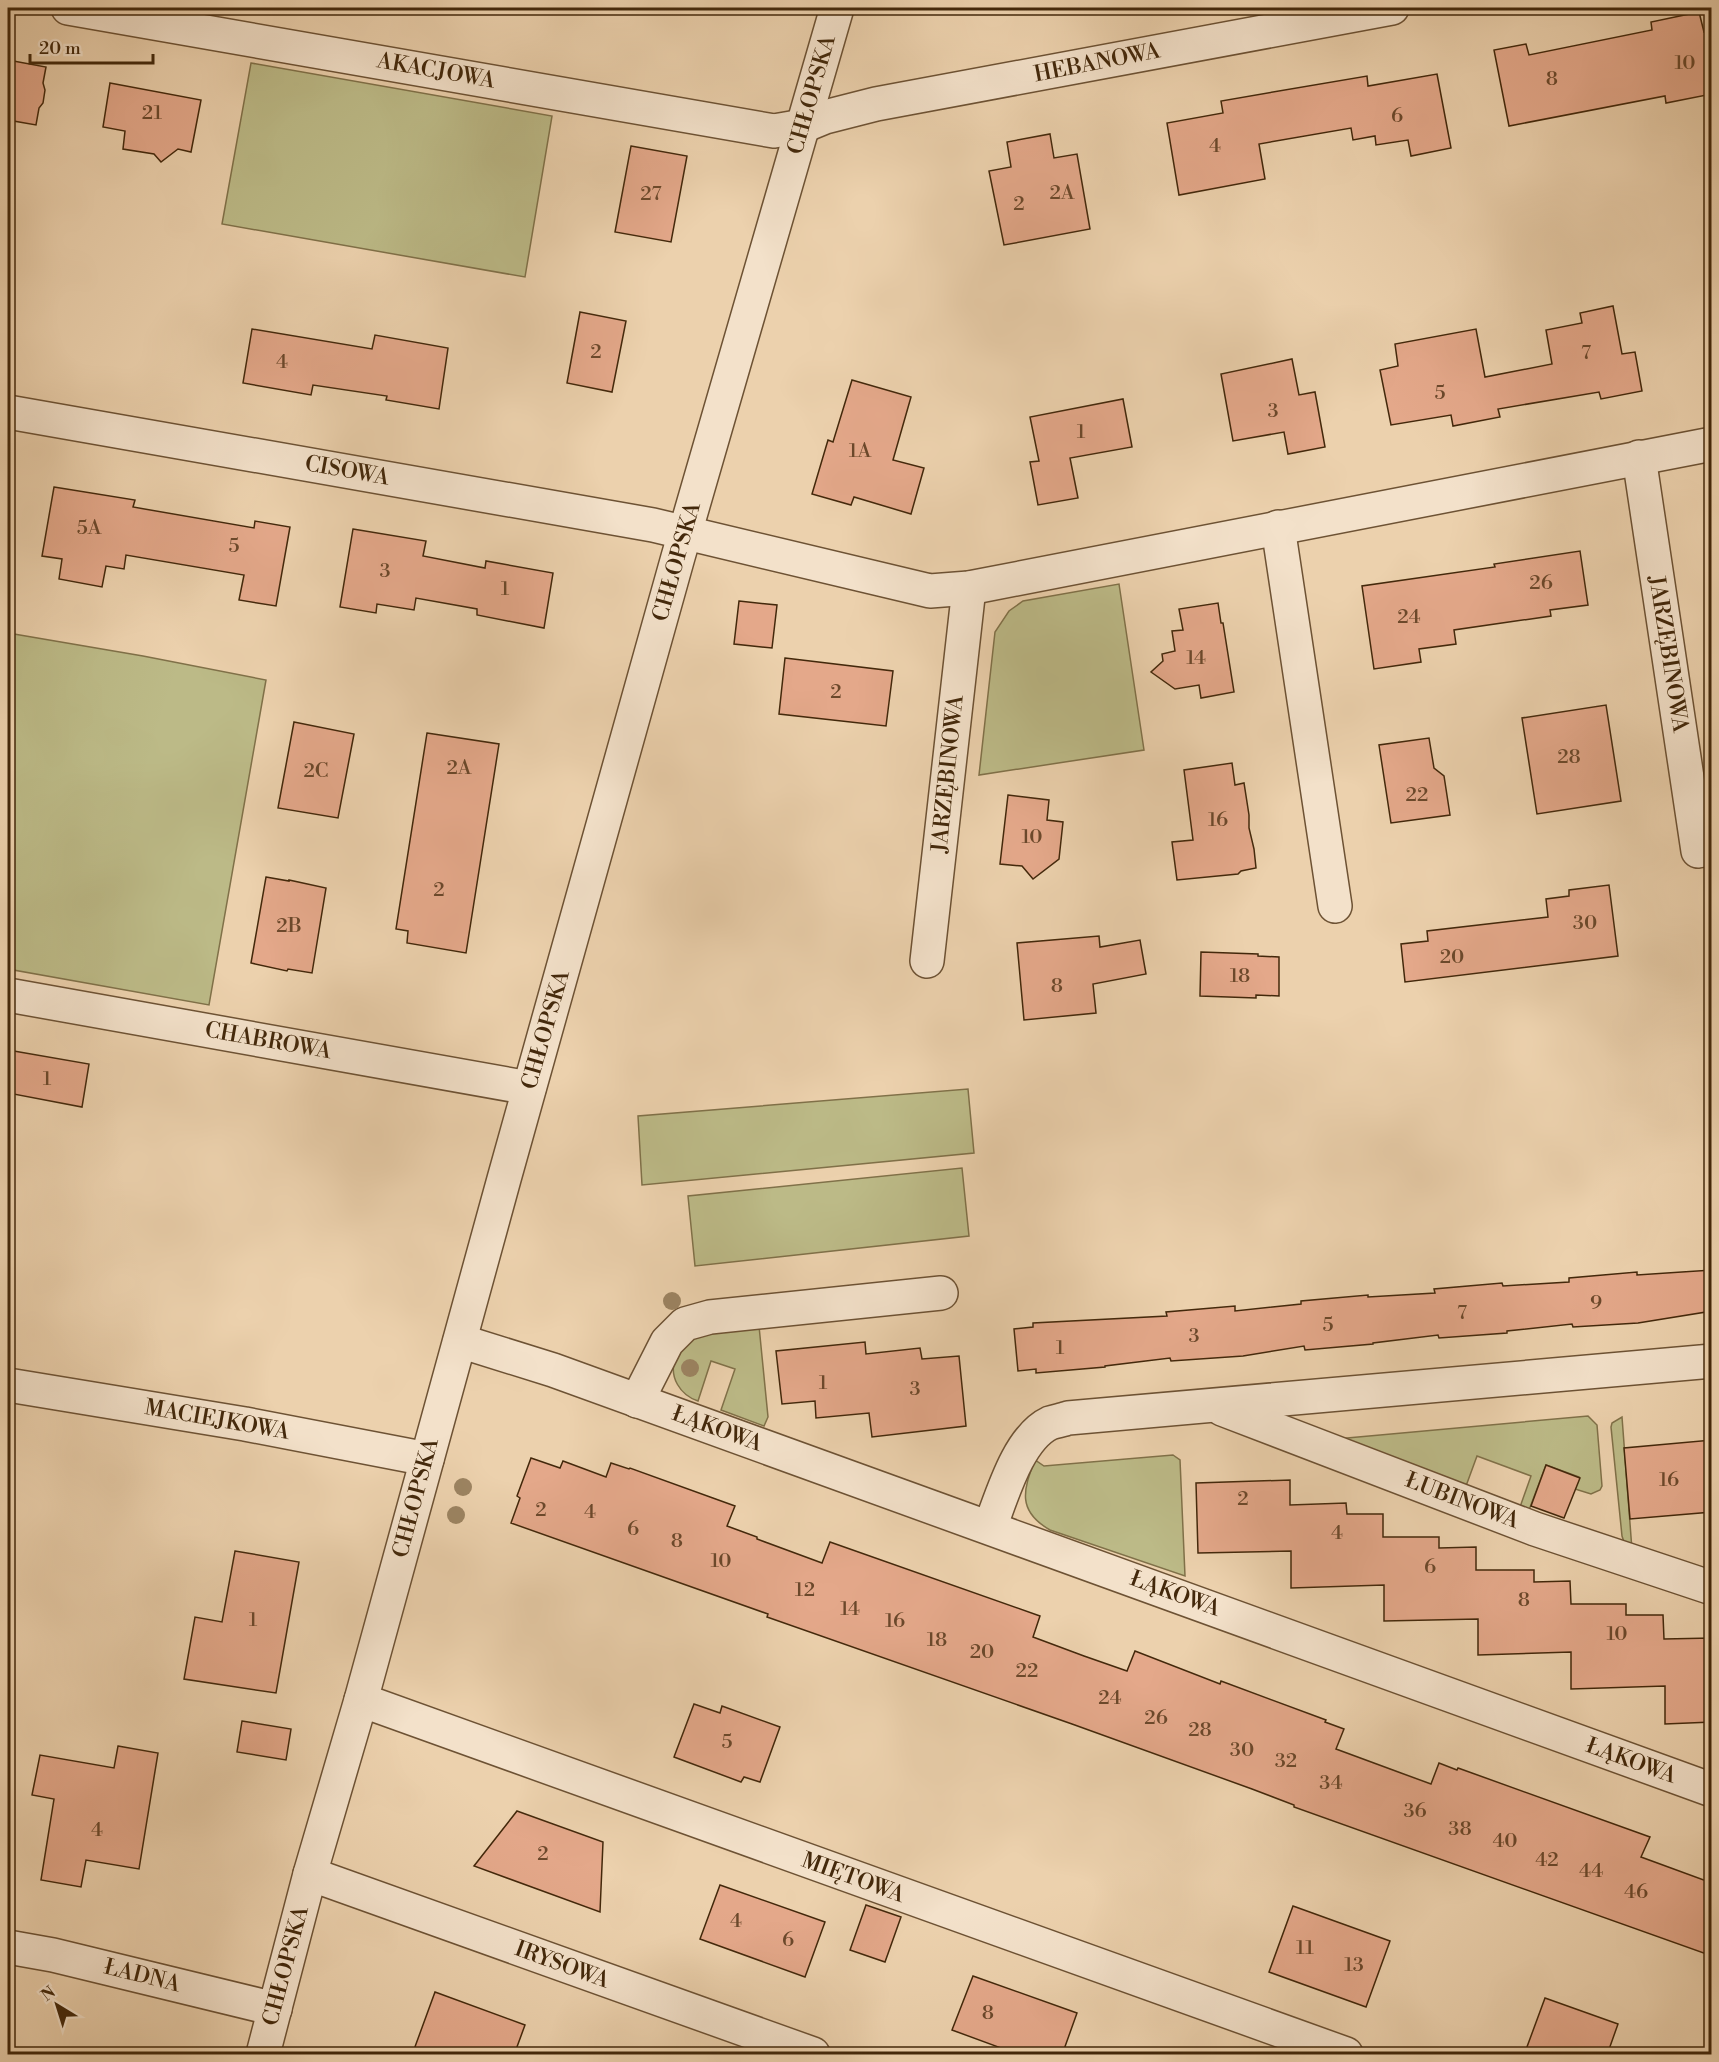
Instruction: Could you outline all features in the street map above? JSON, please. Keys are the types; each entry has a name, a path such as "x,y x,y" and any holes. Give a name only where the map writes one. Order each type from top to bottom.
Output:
{"street":[{"name":"AKACJOWA","path":"68,8 774,131 803,126"},
{"name":"CHŁOPSKA","path":"263,2055 310,1875 361,1700 529,1088 685,532 837,8"},
{"name":"HEBANOWA","path":"803,126 825,117 876,104 1392,8"},
{"name":"CISOWA","path":"8,412 685,532"},
{"path":"685,532 930,591 969,588 1712,444"},
{"name":"JARZĘBINOWA","path":"1639,458 1698,851"},
{"path":"1278,527 1335,906"},
{"name":"JARZĘBINOWA","path":"927,960 969,588"},
{"name":"CHABROWA","path":"8,995 529,1088"},
{"path":"637,1401 667,1342 685,1324 710,1317 941,1293"},
{"name":"ŁĄKOWA","path":"460,1341 553,1370 1712,1790"},
{"name":"ŁUBINOWA","path":"990,1527 1014,1466 1026,1445 1050,1423 1068,1418 1712,1361"},
{"name":"MACIEJKOWA","path":"8,1385 245,1424 427,1459"},
{"name":"ŁUBINOWA","path":"1215,1406 1535,1529 1712,1588"},
{"name":"MIĘTOWA","path":"361,1700 1346,2055"},
{"name":"IRYSOWA","path":"310,1875 813,2055"},
{"name":"ŁADNA","path":"8,1947 53,1954 275,2009"}],"shaded area":[{"path":"251,63 552,116 525,277 222,224"},
{"path":"1119,584 1144,750 979,775 995,632 1009,611 1023,601"},
{"path":"14,634 266,680 209,1005 8,969 8,669"},
{"path":"968,1089 974,1153 642,1185 638,1116"},
{"path":"962,1168 969,1236 695,1266 688,1196"},
{"path":"759,1326 768,1417 764,1426 721,1410 735,1369 711,1361 698,1401 681,1390 675,1379 675,1359 694,1336"},
{"path":"1588,1416 1597,1425 1602,1486 1600,1490 1591,1494 1575,1489 1579,1477 1546,1465 1529,1510 1520,1507 1531,1476 1477,1456 1466,1486 1336,1439"},
{"path":"1622,1417 1632,1550 1624,1542 1622,1536 1611,1427 1612,1423"},
{"path":"1173,1455 1180,1460 1185,1576 1050,1530 1039,1523 1028,1507 1026,1490 1035,1460 1044,1466"}],"building":[{"path":"1699,12 1704,32 1712,30 1712,94 1666,103 1665,96 1509,126 1494,50 1526,44 1529,55 1652,30 1651,22"},
{"path":"8,60 46,67 43,103 39,108 36,125 8,120"},
{"path":"1437,74 1451,148 1411,156 1408,140 1376,145 1375,136 1353,140 1351,128 1259,144 1265,179 1179,195 1167,123 1223,113 1221,101 1367,76 1368,86"},
{"path":"110,83 201,100 191,152 178,149 161,162 154,154 123,149 125,131 103,127"},
{"path":"1050,134 1054,158 1077,154 1090,229 1004,245 989,171 1011,167 1007,142"},
{"path":"631,146 687,156 671,242 615,232"},
{"path":"1613,306 1622,354 1635,352 1642,391 1601,399 1599,392 1498,409 1500,417 1453,426 1451,415 1391,425 1380,370 1398,366 1395,344 1476,329 1485,377 1552,364 1546,330 1582,323 1580,313"},
{"path":"580,312 626,321 612,392 567,383"},
{"path":"252,329 372,349 375,335 448,348 439,409 386,400 387,396 313,385 311,395 243,383"},
{"path":"1292,359 1299,395 1315,392 1325,447 1288,454 1284,432 1233,441 1221,374"},
{"path":"852,380 911,397 893,460 924,468 911,514 854,497 851,505 812,494 828,440 833,442"},
{"path":"1123,399 1132,447 1070,458 1078,498 1038,505 1030,462 1039,461 1030,417"},
{"path":"54,487 135,500 133,507 254,528 255,521 290,527 276,606 239,600 244,575 126,555 124,569 106,566 102,587 59,579 62,559 42,556"},
{"path":"353,529 426,541 423,556 485,568 486,561 553,573 544,628 477,615 477,609 416,598 414,610 377,604 376,613 340,607"},
{"path":"1580,551 1588,605 1550,610 1551,616 1454,630 1456,644 1419,649 1421,662 1374,669 1362,586 1495,567 1494,564"},
{"path":"739,601 777,605 772,648 734,644"},
{"path":"1218,603 1234,692 1201,698 1199,685 1175,689 1151,672 1163,661 1162,654 1175,651 1172,631 1183,630 1179,609"},
{"path":"785,658 893,671 886,726 779,714"},
{"path":"1606,705 1621,801 1537,814 1522,718"},
{"path":"294,722 354,734 338,818 278,808"},
{"path":"427,733 499,744 466,953 407,943 408,931 396,929"},
{"path":"1429,738 1434,768 1444,776 1450,815 1391,823 1379,745"},
{"path":"1232,763 1235,785 1244,783 1256,868 1241,871 1238,874 1177,880 1172,842 1193,840 1184,770"},
{"path":"1008,795 1049,800 1047,820 1063,822 1059,859 1033,879 1022,866 1000,864"},
{"path":"266,877 326,888 312,973 288,969 287,971 251,963"},
{"path":"1609,885 1618,956 1405,982 1401,944 1428,941 1427,931 1548,917 1546,899 1569,896 1569,890"},
{"path":"1099,936 1100,947 1140,940 1146,974 1093,984 1096,1013 1024,1020 1017,943"},
{"path":"1201,952 1279,957 1279,996 1256,995 1256,998 1200,996"},
{"path":"8,1050 89,1064 82,1107 8,1093"},
{"path":"1712,1270 1712,1311 1638,1323 1573,1327 1572,1324 1507,1331 1507,1333 1439,1338 1438,1335 1305,1350 1304,1346 1243,1356 1171,1361 1170,1358 1036,1373 1036,1369 1018,1371 1014,1329 1033,1327 1033,1323 1167,1316 1166,1312 1235,1306 1235,1311 1301,1304 1301,1301 1368,1295 1368,1297 1435,1293 1434,1289 1502,1283 1503,1286 1569,1282 1569,1278 1637,1272 1637,1275"},
{"path":"865,1342 866,1354 920,1348 922,1359 959,1356 966,1426 872,1437 869,1413 816,1418 815,1401 782,1404 776,1351"},
{"path":"1712,1440 1712,1512 1630,1519 1624,1448"},
{"path":"531,1458 560,1468 563,1461 606,1477 611,1463 630,1468 735,1506 727,1526 822,1563 830,1542 1040,1616 1033,1637 1084,1656 1127,1671 1135,1651 1220,1684 1221,1681 1326,1720 1325,1722 1344,1729 1336,1749 1431,1784 1439,1763 1650,1837 1641,1857 1712,1883 1712,1956 511,1523 520,1498 517,1496"},
{"path":"1546,1465 1580,1478 1564,1518 1531,1506"},
{"path":"1290,1480 1290,1505 1346,1503 1347,1514 1383,1514 1383,1537 1439,1537 1439,1548 1476,1547 1476,1570 1534,1570 1534,1582 1570,1581 1571,1604 1626,1604 1626,1615 1663,1615 1664,1639 1712,1638 1712,1722 1665,1724 1665,1686 1571,1689 1571,1652 1478,1655 1478,1619 1384,1621 1384,1585 1291,1588 1291,1551 1198,1553 1196,1483"},
{"path":"235,1551 299,1562 276,1693 184,1679 195,1617 222,1622"},
{"path":"694,1704 720,1713 722,1706 780,1727 760,1782 744,1777 741,1782 674,1757"},
{"path":"242,1721 291,1729 286,1760 237,1752"},
{"path":"118,1746 158,1753 139,1869 86,1860 81,1887 41,1880 54,1799 32,1795 40,1755 114,1768"},
{"path":"517,1811 603,1842 600,1912 474,1866"},
{"path":"720,1885 825,1922 805,1977 700,1939"},
{"path":"866,1905 901,1917 885,1962 850,1950"},
{"path":"1293,1906 1390,1941 1366,2007 1269,1972"},
{"path":"973,1976 1077,2013 1062,2055 1020,2055 952,2030"},
{"path":"435,1992 525,2025 514,2055 412,2055"},
{"path":"1545,1998 1618,2024 1607,2055 1524,2055"}]}
